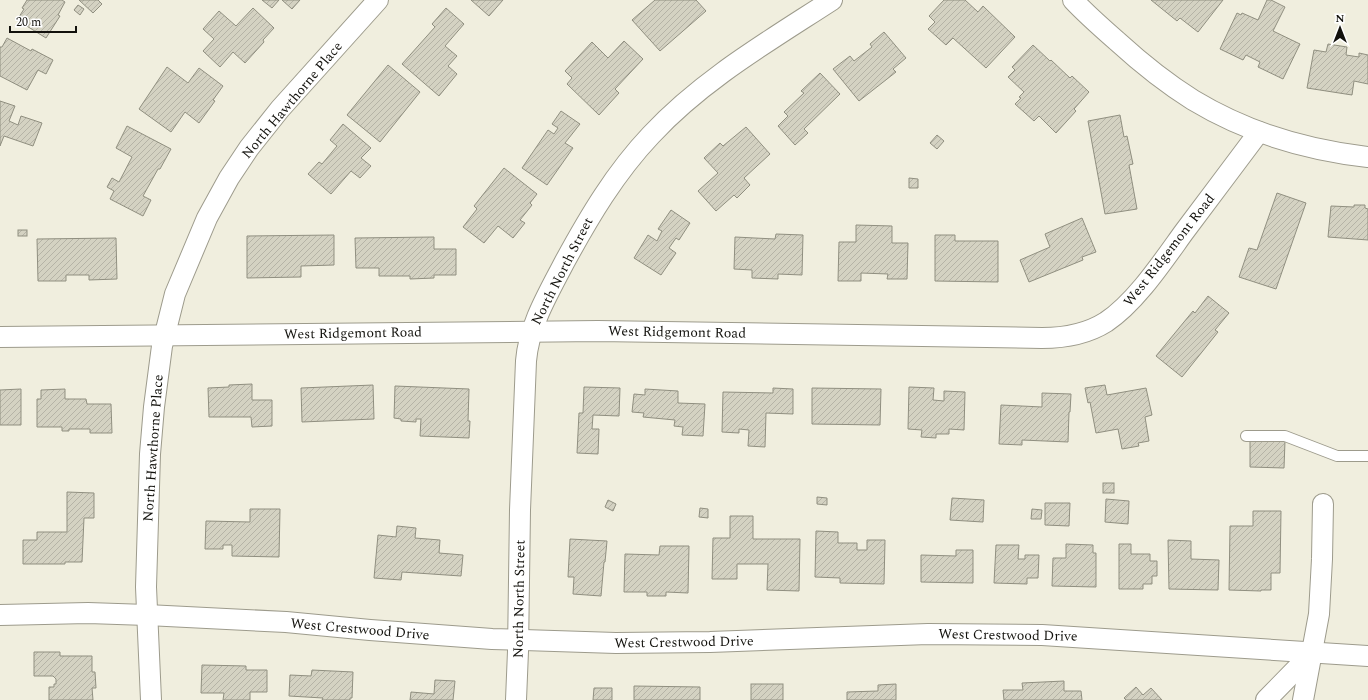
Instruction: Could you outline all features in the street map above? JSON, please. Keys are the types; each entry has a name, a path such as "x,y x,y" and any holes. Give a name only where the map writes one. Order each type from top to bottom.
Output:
{"street":[{"name":"North Hawthorne Place","path":"151,700 146,587 150,454 155,399 164,335 175,294 197,238 234,170 280,109 378,0"},
{"name":"North North Street","path":"516,700 521,478 526,361 531,332 545,299 589,217 612,182 650,136 688,101 725,71 832,0"},
{"path":"1073,0 1130,53 1168,83 1218,114 1284,141 1322,150 1368,157"},
{"name":"West Ridgemont Road","path":"0,337 598,331 1042,338 1062,337 1079,334 1106,322 1129,302 1159,267 1259,132"},
{"path":"1303,700 1318,622 1322,560 1323,504"},
{"name":"West Crestwood Drive","path":"0,615 88,613 147,615 286,622 377,631 518,640 662,644 887,635 987,634 1106,638 1368,656"},
{"path":"1266,700 1312,653"}],"lane":[{"path":"1246,436 1285,436 1337,456 1368,456"}],"building":[{"path":"27,0 62,0 65,2 58,15 60,16 46,38 17,20 24,9 22,8"},
{"path":"79,0 98,0 102,4 93,13"},
{"path":"262,0 279,0 272,8"},
{"path":"282,0 300,0 292,9"},
{"path":"471,0 503,0 489,16"},
{"path":"655,0 696,0 706,11 660,51 632,20"},
{"path":"944,0 965,0 978,12 983,6 1015,37 986,68 953,38 946,45 928,29 935,22 929,16"},
{"path":"1151,0 1223,0 1198,32 1180,18 1177,21"},
{"path":"1267,0 1271,0 1285,7 1273,31 1300,44 1283,79 1258,67 1260,62 1246,55 1243,60 1220,49 1237,13 1241,15 1242,13 1258,20"},
{"path":"78,5 84,9 80,15 74,10"},
{"path":"253,8 274,28 263,40 264,42 245,63 233,52 220,67 203,51 214,39 203,29 219,11 236,26"},
{"path":"446,8 464,24 445,46 457,56 448,66 457,74 439,96 402,64 435,27 432,24"},
{"path":"884,32 906,58 893,69 896,72 859,101 833,69 850,56 854,61 872,47 870,44"},
{"path":"7,38 31,51 32,49 53,60 46,74 38,70 27,90 0,76 0,47 2,47"},
{"path":"624,41 643,59 615,89 619,93 599,115 567,84 572,78 565,71 592,42 608,58"},
{"path":"1328,44 1347,47 1346,55 1359,57 1359,53 1368,55 1368,84 1354,81 1352,95 1307,88 1314,50 1326,52"},
{"path":"1033,45 1070,78 1072,76 1089,92 1074,109 1076,111 1056,133 1039,116 1034,121 1015,104 1024,92 1008,77 1015,70 1012,67"},
{"path":"388,65 420,92 380,142 347,115"},
{"path":"167,67 188,83 199,68 223,86 213,100 215,101 199,123 185,112 171,132 139,109"},
{"path":"820,73 840,94 804,129 808,133 795,145 778,126 788,116 784,112 804,93 801,91"},
{"path":"0,101 15,106 9,121 18,125 21,116 42,123 33,146 4,136 0,146"},
{"path":"561,111 580,124 565,143 573,148 547,185 522,168 548,130 554,134 558,128 552,124"},
{"path":"1120,115 1124,137 1127,136 1133,164 1129,165 1137,209 1105,214 1088,121"},
{"path":"343,124 371,148 361,158 371,166 360,178 351,171 331,194 308,174 319,162 322,164 337,146 330,140"},
{"path":"127,126 171,149 143,196 151,200 143,216 110,199 114,191 107,187 112,178 119,182 132,157 116,148"},
{"path":"746,127 770,154 744,178 750,185 737,198 734,195 716,211 698,191 718,173 704,158 720,143 723,146"},
{"path":"937,135 944,141 937,149 930,143"},
{"path":"504,168 537,194 530,203 532,205 520,220 525,223 513,238 498,226 484,243 463,227 477,209 474,206"},
{"path":"909,178 918,179 918,188 909,188"},
{"path":"1277,193 1306,203 1276,289 1239,277 1249,248 1257,250"},
{"path":"1354,205 1365,205 1365,208 1368,209 1368,240 1328,237 1331,206 1354,207"},
{"path":"671,210 690,223 679,240 676,238 669,248 676,253 661,275 634,258 648,235 657,241 662,231 658,229"},
{"path":"1082,218 1096,252 1082,257 1083,260 1029,282 1020,260 1050,247 1045,234"},
{"path":"856,225 892,226 892,243 908,243 907,279 887,279 888,274 861,273 861,281 838,281 839,242 856,242"},
{"path":"18,230 27,230 27,236 18,236"},
{"path":"776,234 803,235 802,275 778,274 778,279 752,278 752,270 734,269 735,237 775,239"},
{"path":"334,235 334,265 301,266 301,277 247,278 247,236"},
{"path":"935,235 955,235 955,241 998,241 998,282 935,281"},
{"path":"434,237 434,249 456,249 456,275 434,275 434,278 410,279 410,276 379,276 379,268 356,268 355,238"},
{"path":"116,238 117,279 89,280 89,275 66,275 66,281 38,281 37,239"},
{"path":"1208,296 1229,313 1215,330 1218,332 1182,377 1156,356 1193,311 1195,313"},
{"path":"252,384 252,400 272,400 272,426 252,427 251,417 209,417 208,388"},
{"path":"373,385 374,419 302,422 301,388"},
{"path":"1105,385 1107,395 1146,388 1152,415 1145,417 1149,441 1138,443 1139,446 1122,449 1118,429 1096,433 1090,402 1088,403 1085,388"},
{"path":"395,386 469,389 469,438 420,436 421,419 416,419 416,422 401,421 401,419 394,418"},
{"path":"584,387 620,388 619,416 593,415 592,429 599,429 598,454 577,453 579,413 583,413"},
{"path":"909,387 934,388 933,400 944,401 944,391 965,392 964,430 949,429 949,434 936,434 936,438 921,437 922,430 908,429"},
{"path":"773,388 793,389 793,414 766,413 765,447 748,446 749,430 739,429 739,433 722,432 723,392 773,393"},
{"path":"812,388 881,389 880,425 812,424"},
{"path":"21,389 21,425 0,425 0,390"},
{"path":"65,389 65,399 86,399 87,404 111,404 112,433 90,433 90,429 69,429 69,431 62,431 62,427 37,427 37,399 41,399 41,390"},
{"path":"645,389 678,391 678,403 705,404 703,436 682,435 683,427 674,426 675,420 643,417 644,413 632,412 634,394 645,395"},
{"path":"1042,393 1071,394 1068,442 1022,440 1022,445 999,444 1001,405 1042,407"},
{"path":"1250,440 1285,441 1284,468 1250,467"},
{"path":"1103,483 1114,483 1114,493 1103,493"},
{"path":"67,492 94,493 94,518 84,518 82,562 65,562 65,564 23,564 23,540 37,540 37,532 67,532"},
{"path":"817,497 827,498 827,505 817,504"},
{"path":"952,498 984,500 983,522 950,520"},
{"path":"1106,499 1129,501 1128,524 1105,522"},
{"path":"608,500 616,504 613,511 605,507"},
{"path":"1045,503 1070,503 1069,526 1045,525"},
{"path":"700,508 708,509 708,518 699,517"},
{"path":"250,509 280,509 279,557 232,556 232,545 223,545 223,549 205,549 206,521 250,522"},
{"path":"1032,509 1042,510 1041,519 1031,519"},
{"path":"1253,511 1281,511 1280,573 1271,573 1271,590 1229,590 1230,526 1253,526"},
{"path":"730,516 753,516 753,539 800,539 799,591 767,590 768,564 737,564 737,579 712,579 713,538 730,538"},
{"path":"397,526 416,528 415,538 440,540 439,553 463,555 461,576 402,572 401,580 374,578 378,535 396,537"},
{"path":"816,531 838,532 838,543 857,543 857,550 867,550 867,540 885,540 884,584 840,583 840,578 815,577"},
{"path":"570,539 607,541 601,596 573,594 574,577 568,577"},
{"path":"1168,540 1191,541 1191,559 1219,560 1218,590 1169,589"},
{"path":"1066,544 1093,545 1093,553 1096,553 1096,587 1052,586 1053,558 1066,558"},
{"path":"1119,544 1131,544 1131,554 1150,554 1150,561 1157,561 1157,576 1152,576 1152,584 1143,584 1143,589 1119,589"},
{"path":"996,545 1019,545 1018,559 1025,559 1025,555 1039,555 1038,578 1027,578 1027,584 994,583"},
{"path":"660,546 689,546 688,593 666,592 666,596 647,596 647,592 624,592 625,554 659,555"},
{"path":"956,550 973,550 973,583 921,582 921,555 956,556"},
{"path":"34,652 60,652 60,656 92,656 92,672 95,672 96,688 92,688 93,700 49,700 49,687 54,687 54,684 56,684 56,679 53,676 34,676"},
{"path":"202,665 246,666 246,670 267,670 267,692 250,692 250,700 223,700 224,693 201,693"},
{"path":"312,670 353,672 352,698 350,698 350,700 322,700 323,698 289,696 290,675 311,676"},
{"path":"435,680 455,681 453,700 410,700 411,692 434,694"},
{"path":"1064,681 1064,691 1081,691 1082,700 1004,700 1003,690 1023,690 1022,683"},
{"path":"751,684 783,684 783,700 751,700"},
{"path":"896,684 896,700 847,700 847,692 878,691 878,685"},
{"path":"634,686 700,687 700,700 634,700"},
{"path":"1136,687 1143,695 1151,688 1162,700 1126,700 1124,698"},
{"path":"594,688 612,688 612,700 593,700"}]}
